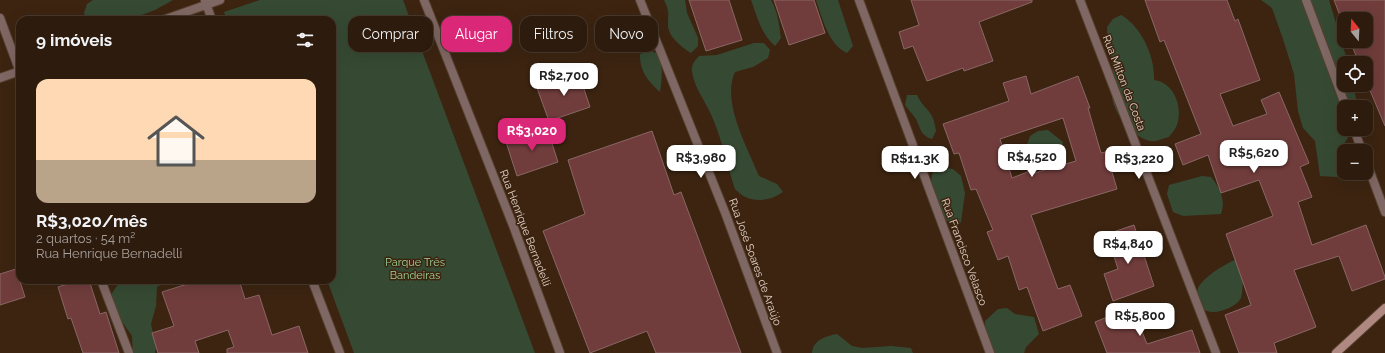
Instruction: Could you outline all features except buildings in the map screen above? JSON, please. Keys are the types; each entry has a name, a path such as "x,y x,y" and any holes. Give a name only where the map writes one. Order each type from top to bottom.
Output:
{"street":[{"path":"173,16 206,2 220,0"},
{"name":"Rua Henrique Bernadelli","path":"424,0 514,228 560,353"},
{"name":"Rua José Soares de Araújo","path":"640,0 726,215 777,353"},
{"name":"Rua Francisco Velasco","path":"859,0 990,353"},
{"name":"Rua Milton da Costa","path":"1080,0 1216,353"},
{"path":"1306,0 1343,100"},
{"path":"206,2 211,16"},
{"path":"0,18 16,60"},
{"path":"0,78 16,72"},
{"path":"1373,180 1385,212"},
{"path":"103,284 129,353"},
{"path":"314,284 340,353"},
{"path":"1336,353 1385,308"}],"green space":[{"path":"93,0 173,0 155,10 139,16 85,16 84,13 87,4"},
{"name":"Parque Três Bandeiras","path":"260,0 403,0 409,16 348,16 348,52 422,52 535,353 354,353 328,284 336,284 336,16 226,16 224,12"},
{"path":"664,0 685,0 687,13 698,38 698,46 691,53 683,48 672,37 668,28 668,10"},
{"path":"751,0 771,0 777,14 781,38 775,46 766,36"},
{"path":"816,0 838,0 853,46 847,53 835,44 827,30"},
{"path":"1261,0 1329,0 1337,27 1337,48 1343,48 1346,56 1337,56 1337,92 1355,92 1356,100 1337,100 1337,136 1349,136 1344,144 1337,144 1337,177 1320,176 1315,141 1303,128 1298,111 1294,74 1272,8"},
{"path":"1121,15 1135,27 1146,43 1150,52 1154,71 1154,80 1171,89 1177,101 1179,114 1178,121 1169,137 1153,141 1144,139 1131,130 1116,111 1112,93 1112,65 1107,27 1113,19"},
{"path":"754,43 764,43 770,50 768,58 753,67 735,72 731,97 738,125 759,176 777,184 783,192 777,196 764,200 745,197 735,189 716,128 698,91 692,72 692,67 699,56 717,55"},
{"path":"653,52 659,54 662,73 660,92 645,75 641,65 640,54"},
{"path":"907,95 917,95 931,114 936,131 932,139 923,134 916,119 905,105"},
{"path":"1048,130 1063,142 1063,146 1057,154 1047,158 1036,154 1027,145 1030,136 1038,131"},
{"path":"936,167 953,169 961,176 965,193 961,222 958,226 942,217 936,206 932,192 931,178"},
{"path":"1202,176 1211,177 1217,185 1223,204 1221,214 1183,216 1173,212 1167,194 1169,185"},
{"path":"1235,260 1244,261 1241,298 1231,307 1224,310 1209,312 1201,308 1198,304 1197,298 1197,290 1199,286 1206,278"},
{"path":"118,284 162,284 157,287 156,306 151,324 156,347 155,353 133,353 132,336 121,320 112,302 112,293"},
{"path":"1007,308 1015,314 1034,317 1039,334 1026,347 1024,353 992,353 986,338 985,321 998,309"},
{"path":"837,334 852,346 862,348 891,346 911,348 913,353 812,353 817,342 825,337"}]}
